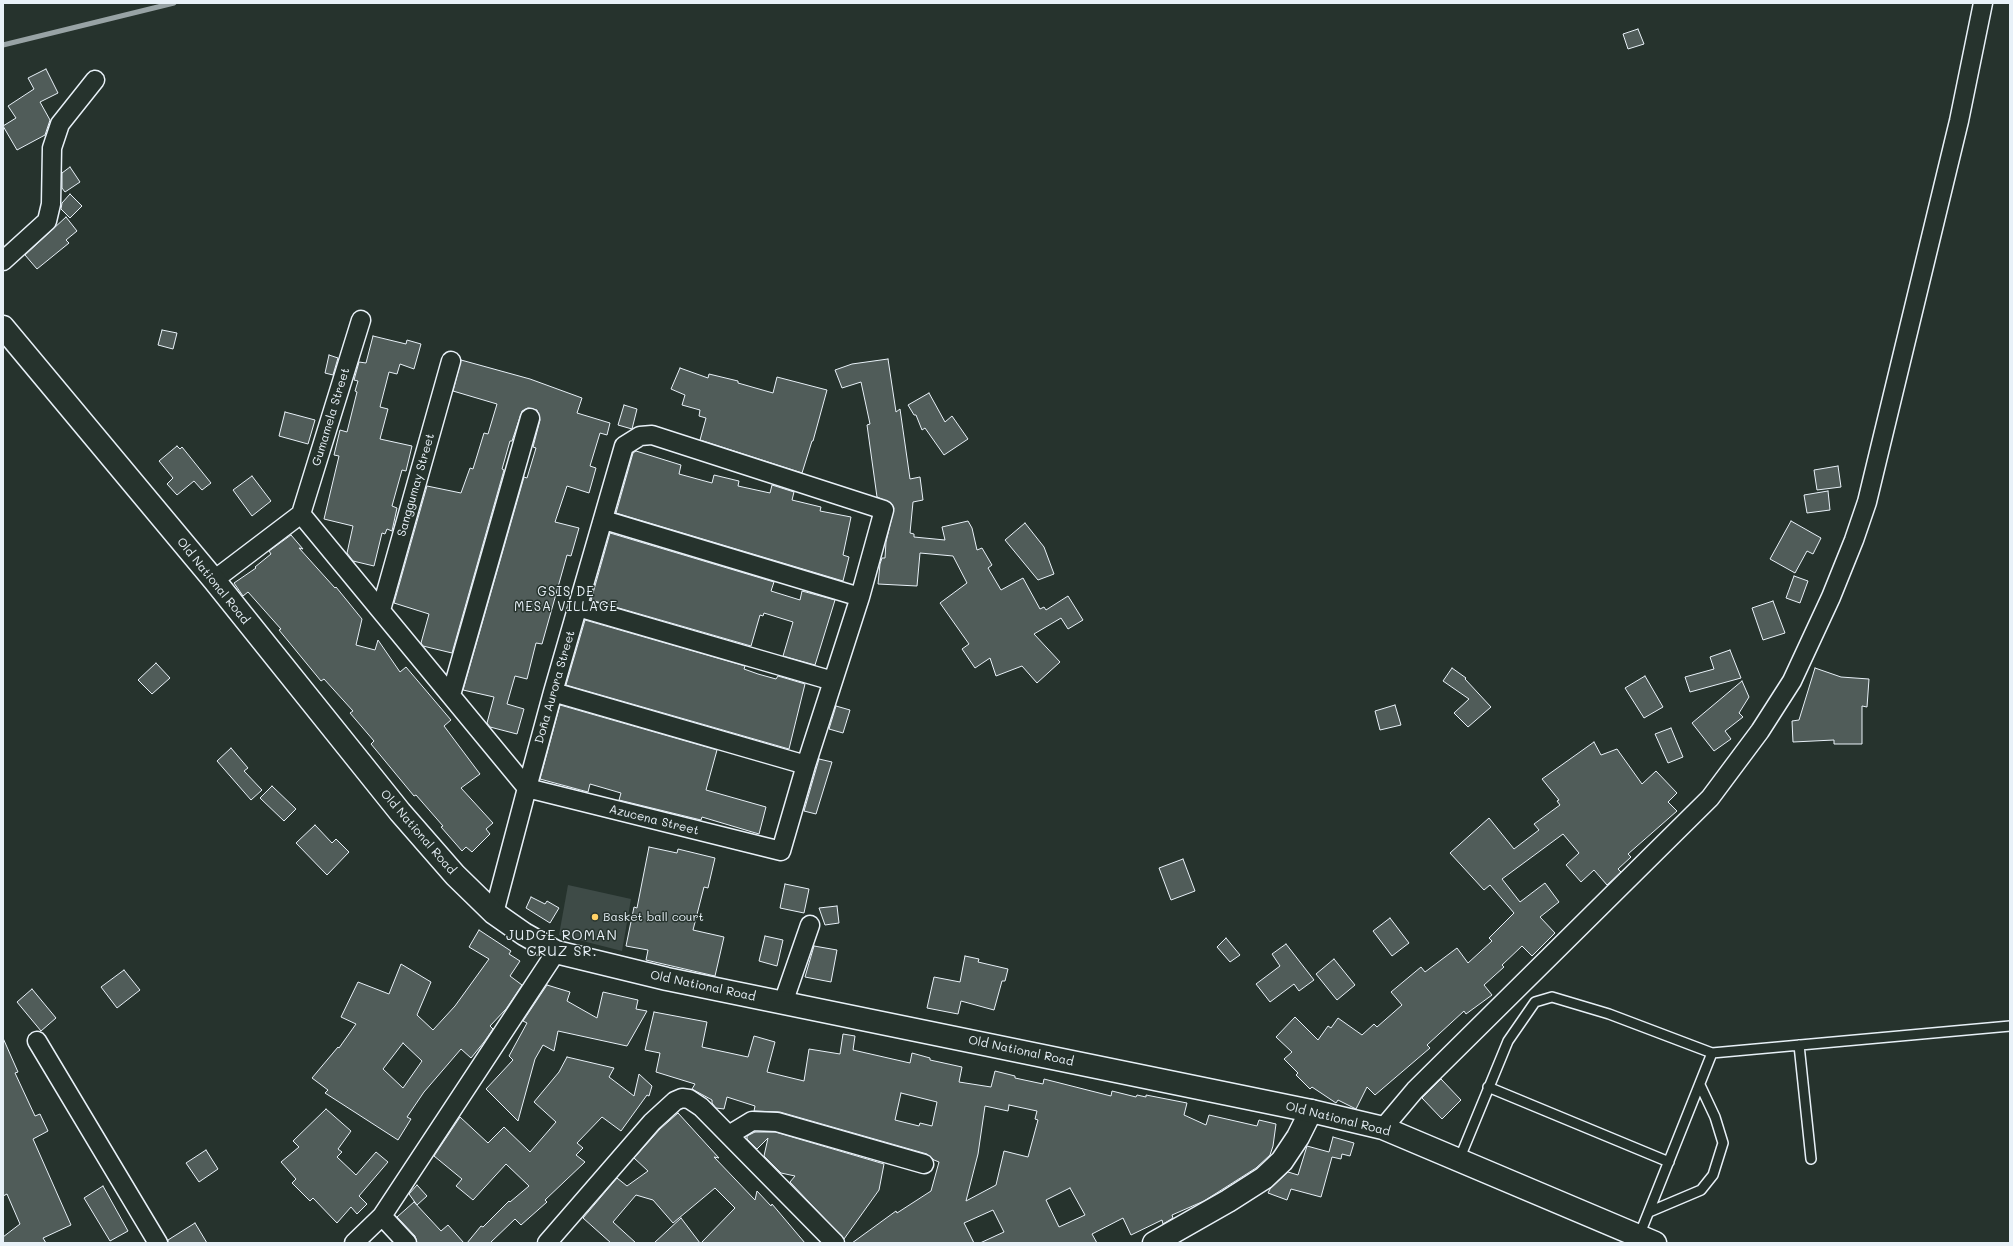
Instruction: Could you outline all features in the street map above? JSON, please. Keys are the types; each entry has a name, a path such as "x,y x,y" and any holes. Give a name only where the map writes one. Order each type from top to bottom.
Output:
{"main road":[{"name":"Old National Road","path":"3,327 214,580 400,812 455,875 494,913 524,934 556,952 667,979 1311,1111 1383,1128 1647,1240"},
{"path":"1154,1243 1228,1201 1264,1178 1282,1161 1298,1137 1311,1111"}],"street":[{"path":"1383,1128 1415,1090 1710,798 1760,731 1792,681 1831,597 1854,540 1867,502 1959,121 1983,3"},
{"path":"3,261 47,221 51,204 52,148 60,124 95,80"},
{"name":"Gumamela Street","path":"300,514 361,320"},
{"name":"Sanggumay Street","path":"381,610 451,361"},
{"path":"451,695 530,418"},
{"name":"Doña Aurora Street","path":"494,913 553,692 604,520 624,446 640,436 652,435 884,510 860,597"},
{"path":"214,580 300,514 527,788"},
{"path":"553,692 806,765 860,597 604,520"},
{"path":"578,607 833,681"},
{"name":"Azucena Street","path":"527,788 781,851 806,765"},
{"path":"783,1003 810,925"},
{"path":"354,1243 382,1216 556,952"},
{"path":"37,1041 158,1243"},
{"path":"548,1243 652,1122 675,1101 682,1098 689,1099 701,1107 835,1243"},
{"path":"729,1135 752,1121 777,1122 924,1164"},
{"path":"382,1216 407,1243"}],"lane":[{"path":"1459,1160 1508,1041 1535,1002 1552,997 1609,1014 1712,1053 2010,1026"},
{"path":"1799,1045 1812,1159"},
{"path":"1647,1240 1649,1212 1712,1053"},
{"path":"1649,1212 1701,1190 1713,1175 1723,1143 1715,1116 1700,1085"},
{"path":"1488,1087 1669,1162"}],"shaded area":[{"name":"Basket ball court","path":"568,885 631,899 622,951 559,935"}],"building":[{"path":"1638,29 1644,44 1628,49 1623,34"},
{"path":"46,69 58,93 40,102 50,120 45,135 17,150 3,126 16,118 8,106 34,89 28,78"},
{"path":"70,167 80,182 65,192 62,188 62,173"},
{"path":"70,194 82,206 70,218 61,209 62,203"},
{"path":"66,217 77,231 66,240 69,243 37,269 25,255"},
{"path":"162,330 177,333 173,349 158,345"},
{"path":"373,336 406,344 407,340 421,344 414,369 400,364 397,374 389,372 380,407 388,409 380,439 412,446 406,471 402,470 392,506 397,508 392,531 387,529 385,534 382,533 374,566 353,561 347,553 353,526 324,519 339,456 334,455 340,430 347,432 357,392 355,391 358,381 354,380 359,362 366,363"},
{"path":"329,355 338,358 333,375 325,373"},
{"path":"888,359 896,412 900,409 910,479 920,477 923,500 913,502 910,533 914,534 914,537 945,540 942,527 968,521 972,528 977,550 982,548 992,565 988,568 1001,590 1023,578 1040,609 1044,607 1046,610 1068,596 1083,620 1068,629 1061,618 1034,634 1060,662 1037,683 1022,666 996,676 990,658 975,668 962,649 969,644 940,603 967,583 953,556 920,553 917,586 878,584 880,564 882,558 885,558 886,542 894,508 891,503 877,497 867,425 870,424 861,382 842,388 835,370 852,364"},
{"path":"461,360 530,379 582,398 577,413 610,423 607,435 600,433 590,466 596,468 589,493 567,486 555,522 579,528 571,556 567,555 542,644 536,643 527,679 515,676 507,704 524,709 517,734 490,727 487,723 494,697 463,690 524,477 527,478 536,448 533,447 540,420 537,410 528,408 522,411 512,441 510,441 502,469 504,470 452,653 423,646 421,643 429,614 394,603 427,486 461,493 470,468 473,469 484,433 488,434 497,404 453,391"},
{"path":"680,368 708,378 709,374 738,381 738,383 773,393 777,377 827,390 813,441 802,473 700,440 706,418 699,416 700,410 682,405 685,395 671,389"},
{"path":"929,393 945,422 952,416 968,439 944,455 925,428 922,430 916,415 914,415 908,405"},
{"path":"624,405 637,409 632,429 618,425"},
{"path":"285,412 315,420 308,444 279,436"},
{"path":"177,446 180,449 182,447 211,483 202,490 194,481 177,495 167,484 173,478 159,461"},
{"path":"636,451 681,465 679,474 712,483 714,475 739,481 738,486 770,493 772,485 794,492 792,500 821,507 820,511 851,517 843,555 849,557 843,581 616,513 633,453"},
{"path":"1838,466 1841,487 1817,490 1814,470"},
{"path":"252,476 271,501 252,516 233,490"},
{"path":"1828,491 1830,510 1807,513 1804,495"},
{"path":"1791,521 1821,538 1813,554 1807,551 1795,573 1770,559"},
{"path":"1025,523 1044,547 1054,574 1038,580 1005,540"},
{"path":"610,533 774,582 771,591 800,600 802,591 835,600 815,665 783,656 793,622 764,613 763,616 760,615 751,646 591,600"},
{"path":"291,535 303,549 299,548 335,588 336,587 362,619 356,645 375,650 378,640 400,672 406,667 451,720 444,726 480,774 461,788 493,823 486,829 490,834 472,852 466,847 462,851 441,827 443,826 416,795 414,796 371,744 374,741 350,713 353,711 324,679 321,681 279,630 281,629 248,592 243,596 234,583 256,568 255,567 271,554 269,551"},
{"path":"1794,576 1808,581 1800,603 1786,598"},
{"path":"1773,601 1785,633 1763,640 1752,608"},
{"path":"585,620 745,666 744,669 758,674 776,679 778,676 805,684 789,749 566,685"},
{"path":"1730,650 1741,678 1690,692 1685,677 1714,669 1710,657"},
{"path":"156,663 170,678 152,694 138,680"},
{"path":"1452,668 1466,678 1465,679 1491,707 1468,727 1454,713 1469,699 1443,681"},
{"path":"1815,668 1841,677 1869,679 1867,707 1862,706 1862,744 1834,744 1834,740 1793,742 1792,721 1799,720"},
{"path":"1645,676 1663,707 1644,718 1625,688"},
{"path":"1742,681 1749,697 1739,713 1743,717 1725,731 1731,739 1714,751 1692,723"},
{"path":"560,705 717,750 706,790 766,807 759,834 702,817 701,820 619,800 621,793 590,784 588,792 540,779"},
{"path":"1395,705 1401,725 1380,730 1375,711"},
{"path":"836,706 850,710 843,733 829,729"},
{"path":"1671,728 1683,757 1668,763 1655,734"},
{"path":"1594,742 1601,755 1617,749 1642,784 1656,771 1677,793 1668,802 1677,811 1628,854 1631,857 1618,869 1621,872 1607,885 1594,870 1581,882 1566,865 1579,853 1563,834 1502,879 1520,902 1545,883 1559,902 1540,917 1555,933 1532,956 1522,946 1502,965 1504,967 1484,985 1492,995 1466,1014 1464,1011 1427,1045 1430,1048 1375,1095 1367,1087 1356,1109 1338,1100 1336,1103 1312,1087 1310,1089 1296,1075 1298,1073 1284,1059 1292,1052 1276,1037 1295,1017 1318,1040 1328,1026 1331,1028 1338,1018 1362,1035 1374,1024 1377,1027 1402,1005 1391,992 1421,967 1425,972 1457,948 1468,963 1492,941 1489,938 1514,913 1490,885 1484,890 1450,853 1489,818 1514,849 1539,830 1534,824 1560,805 1557,801 1559,800 1542,779"},
{"path":"231,748 248,768 244,771 262,790 251,800 217,761"},
{"path":"819,759 832,762 816,814 804,811"},
{"path":"272,786 296,809 284,821 260,798"},
{"path":"315,825 332,843 336,839 349,852 327,875 296,843"},
{"path":"649,847 677,853 678,849 715,858 708,888 704,887 693,930 724,937 715,976 646,960 648,950 626,946 634,907 637,908"},
{"path":"1183,859 1195,891 1171,900 1159,868"},
{"path":"785,884 809,889 804,913 780,908"},
{"path":"531,897 545,904 547,901 559,908 550,923 526,908"},
{"path":"837,906 839,923 825,925 819,908"},
{"path":"1390,918 1409,943 1392,956 1373,931"},
{"path":"479,930 511,951 509,954 520,961 510,976 522,985 506,1009 490,1026 493,1029 471,1058 461,1049 424,1092 407,1117 411,1119 398,1140 325,1093 328,1090 312,1078 338,1047 339,1048 356,1024 341,1017 358,982 389,994 401,964 431,982 417,1015 433,1030 455,1006 489,959 469,947","holes":["403,1043 422,1061 403,1088 383,1069"]},
{"path":"765,936 783,940 777,966 759,961"},
{"path":"1226,938 1240,955 1230,962 1217,947"},
{"path":"1286,944 1314,980 1299,991 1294,984 1270,1002 1256,984 1280,966 1272,954"},
{"path":"814,946 837,950 831,982 805,977"},
{"path":"965,956 979,959 978,962 1008,969 1005,981 1002,981 994,1010 961,1001 958,1014 927,1008 934,977 960,982"},
{"path":"1334,959 1355,985 1337,1000 1316,974"},
{"path":"124,970 140,990 117,1008 101,987"},
{"path":"547,985 570,992 567,1001 597,1018 603,992 638,1000 636,1009 647,1011 627,1046 558,1031 554,1051 543,1045 535,1059 518,1121 486,1089 513,1060 509,1056 527,1023 523,1021"},
{"path":"32,989 56,1018 41,1031 17,1002"},
{"path":"654,1012 707,1022 702,1047 748,1057 754,1036 775,1042 767,1072 804,1081 809,1049 840,1054 843,1034 855,1036 853,1050 910,1063 912,1053 930,1058 930,1060 962,1067 959,1082 991,1087 995,1071 1015,1076 1015,1078 1043,1084 1044,1079 1111,1096 1112,1091 1136,1097 1137,1095 1146,1097 1146,1095 1187,1103 1184,1115 1206,1125 1209,1115 1257,1126 1259,1120 1276,1124 1273,1146 1270,1155 1256,1168 1204,1201 1172,1215 1173,1218 1163,1224 1162,1220 1131,1235 1123,1218 1092,1234 1097,1243 980,1243 1004,1232 993,1210 964,1223 974,1243 852,1243 896,1211 897,1213 931,1191 939,1162 927,1154 780,1112 754,1111 755,1106 727,1097 724,1109 716,1108 712,1103 712,1100 692,1089 695,1084 656,1072 660,1053 645,1050","holes":["901,1093 937,1102 932,1126 920,1123 919,1126 895,1120","1009,1105 1037,1111 1035,1119 1038,1120 1028,1157 1004,1151 996,1185 966,1201 978,1154 985,1106 1008,1111","1070,1188 1085,1215 1059,1227 1046,1200"]},
{"path":"3,1038 18,1072 15,1073 35,1116 40,1114 48,1131 33,1139 71,1225 43,1238 46,1243 3,1243 3,1237 20,1224 7,1194 3,1196"},
{"path":"567,1057 614,1068 609,1077 634,1096 639,1074 652,1086 649,1096 647,1095 621,1131 602,1117 577,1143 583,1148 576,1155 585,1162 545,1200 547,1202 521,1225 515,1219 490,1243 467,1243 481,1226 483,1227 509,1201 510,1202 529,1186 506,1164 473,1200 456,1186 462,1179 434,1156 460,1117 488,1143 504,1127 530,1152 556,1122 534,1102 559,1072"},
{"path":"1441,1079 1461,1100 1442,1119 1422,1098"},
{"path":"326,1109 351,1131 338,1149 342,1152 337,1157 356,1175 376,1152 388,1162 359,1196 367,1204 357,1214 351,1207 337,1223 313,1198 310,1201 292,1183 296,1179 281,1162 299,1147 293,1141"},
{"path":"678,1113 719,1158 714,1157 755,1200 757,1191 771,1206 772,1204 805,1243 701,1243 735,1208 715,1188 673,1223 653,1200 636,1195 613,1222 636,1243 611,1243 583,1218 617,1178 627,1186 648,1171 634,1158 660,1129"},
{"path":"755,1132 775,1132 884,1164 879,1190 844,1239 790,1182 795,1176 781,1173 764,1156 768,1138 757,1149 747,1139 747,1136"},
{"path":"1333,1137 1354,1143 1350,1156 1342,1154 1341,1159 1332,1157 1321,1197 1291,1189 1287,1200 1268,1193 1270,1189 1288,1172 1298,1175 1307,1146 1329,1152"},
{"path":"206,1150 218,1169 199,1182 186,1163"},
{"path":"417,1185 427,1196 417,1205 409,1194"},
{"path":"103,1186 128,1231 110,1241 84,1198"},
{"path":"414,1202 441,1231 448,1225 464,1243 417,1243 415,1236 397,1217"},
{"path":"681,1218 700,1243 654,1243"},
{"path":"195,1223 207,1243 168,1243 168,1240"}],"waterway":[{"path":"3,45 174,3"}],"place":[{"name":"Basket ball court","path":"595,917"}],"district":[{"name":"GSIS DE MESA VILLAGE","path":"566,600"},
{"name":"JUDGE ROMAN CRUZ SR.","path":"562,944"}]}
